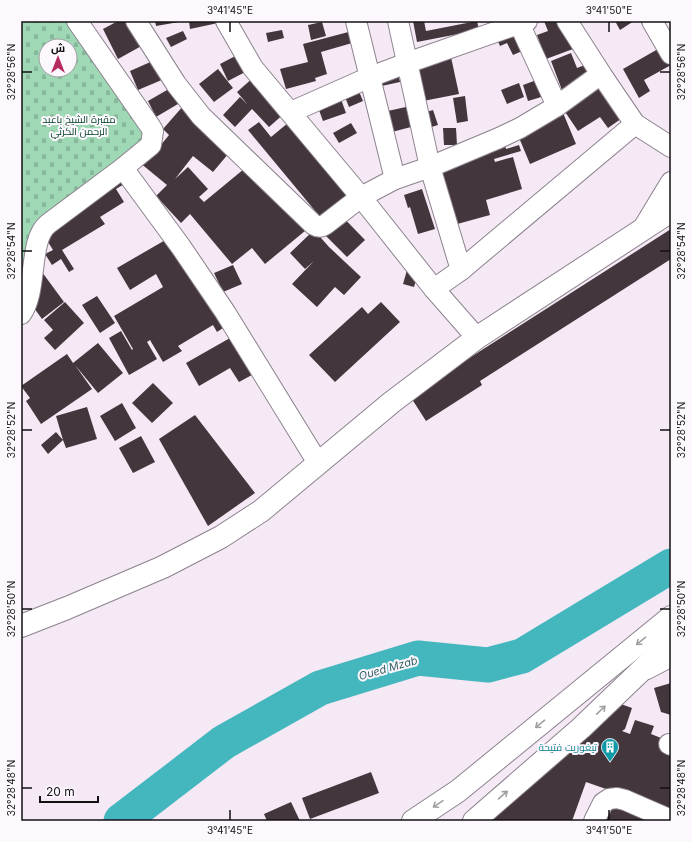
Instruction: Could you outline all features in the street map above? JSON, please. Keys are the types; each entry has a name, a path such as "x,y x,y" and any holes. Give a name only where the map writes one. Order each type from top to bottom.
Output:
{"main road":[{"path":"21,626 163,567 221,537 261,510 392,402 477,338 671,211"},
{"path":"413,821 458,791 671,617"},
{"path":"474,821 581,728 671,642"}],"street":[{"path":"21,314 25,309 28,300 37,245 45,226 123,168 151,145 152,131 150,126 77,21"},
{"path":"136,21 176,84 201,116 314,226 318,227 323,226 361,197 395,179 430,167 520,128 557,106 601,74"},
{"path":"226,21 253,68 361,197 434,289 477,338"},
{"path":"356,21 395,179"},
{"path":"398,21 430,167 461,270"},
{"path":"567,21 635,124 671,147"},
{"path":"652,21 671,54"},
{"path":"291,112 370,77 521,22 557,106"},
{"path":"434,289 461,270 635,124"},
{"path":"123,168 181,247 225,312 318,463"},
{"path":"642,230 671,182"},
{"path":"594,821 603,803 609,799 617,798 671,820"}],"lane":[{"path":"624,688 671,662"}],"green space":[{"name":"مقبرة الشيخ باعبد الرحمن الكرثي","path":"21,21 89,21 161,133 44,222 21,308"}],"building":[{"path":"118,21 133,21 145,44 118,59 103,29"},
{"path":"155,21 179,21 179,22 156,26"},
{"path":"189,21 218,21 218,23 190,29"},
{"path":"413,21 424,21 426,31 477,21 479,30 417,42"},
{"path":"544,21 562,21 573,49 546,59 537,35 548,31"},
{"path":"615,21 634,21 620,30"},
{"path":"322,22 326,36 311,40 308,25"},
{"path":"518,23 529,48 513,55 507,43 500,46 494,33"},
{"path":"282,30 284,38 268,42 266,33"},
{"path":"356,30 359,41 321,52 327,74 315,78 316,81 286,89 280,69 308,62 303,44"},
{"path":"183,31 187,39 171,47 166,38"},
{"path":"665,45 671,56 671,65 644,80 650,91 639,98 623,69"},
{"path":"449,48 459,94 418,102 408,57"},
{"path":"243,52 251,69 228,81 220,64"},
{"path":"571,53 577,68 590,63 625,116 608,128 600,117 578,131 557,100 593,78 562,90 551,61"},
{"path":"155,60 164,79 138,90 130,71"},
{"path":"397,67 400,82 377,87"},
{"path":"218,69 233,88 214,102 199,84"},
{"path":"254,77 286,112 269,127 252,109 235,127 223,115 240,97 248,105 237,92"},
{"path":"353,77 363,101 349,107 339,82"},
{"path":"545,77 551,94 528,101 523,85"},
{"path":"519,83 524,97 507,104 501,90"},
{"path":"174,86 183,101 156,117 148,101"},
{"path":"338,91 346,113 323,121 315,99"},
{"path":"465,96 468,121 457,123 453,98"},
{"path":"184,105 234,147 213,172 193,156 175,179 188,167 208,189 199,197 204,202 250,164 311,226 265,264 252,248 232,264 190,214 181,223 156,196 167,185 139,162 160,146 169,135 163,129"},
{"path":"406,107 411,127 388,133 383,112"},
{"path":"561,108 576,144 530,164 515,128"},
{"path":"433,110 438,125 425,129 420,114"},
{"path":"294,118 354,190 321,218 248,130 259,122 271,137"},
{"path":"351,123 357,133 339,143 333,133"},
{"path":"443,128 456,128 457,145 444,145"},
{"path":"502,136 506,149 519,145 521,151 494,159 495,162 513,157 522,189 486,200 490,215 450,226 432,163"},
{"path":"127,166 134,178 116,189 124,202 100,217 105,224 62,250 74,269 69,272 61,259 52,265 45,254 53,250 45,237"},
{"path":"422,189 435,229 418,234 410,207 408,208 404,195"},
{"path":"336,210 365,240 347,257 317,227"},
{"path":"671,229 671,259 480,381 482,385 426,421 410,396"},
{"path":"314,230 329,247 361,277 344,295 335,287 317,307 292,284 314,261 305,269 290,253"},
{"path":"174,235 229,324 217,332 213,325 178,346 182,351 163,362 150,340 147,342 157,359 129,375 109,338 121,331 132,350 133,349 114,316 163,287 156,274 130,290 117,268"},
{"path":"233,265 242,284 223,292 214,273"},
{"path":"407,270 418,273 414,287 403,284"},
{"path":"42,272 64,302 42,319 21,290"},
{"path":"97,296 115,323 100,333 82,305"},
{"path":"65,302 84,323 55,350 44,338 53,330 44,320"},
{"path":"381,302 400,322 335,382 309,355 362,307 368,314"},
{"path":"230,338 259,371 239,382 230,368 199,386 186,363"},
{"path":"98,343 123,373 98,393 75,365 92,389 41,424 26,401 30,398 21,386 67,354 73,363"},
{"path":"153,383 173,403 152,423 132,403"},
{"path":"122,403 136,428 115,441 100,416"},
{"path":"87,407 97,439 66,448 56,416"},
{"path":"195,415 255,493 208,526 159,439"},
{"path":"56,432 63,440 48,454 41,445"},
{"path":"141,436 155,462 133,473 119,448"},
{"path":"671,683 671,715 661,712 654,688"},
{"name":"تيغوريت فتيحة","path":"618,703 632,708 625,729 622,731 630,734 635,720 654,726 651,734 671,742 671,817 605,792 606,789 586,782 572,821 480,821"},
{"path":"371,772 379,793 310,819 302,798"},
{"path":"598,801 657,821 592,821"},
{"path":"291,802 300,821 267,821 264,814"}],"waterway":[{"name":"Oued Mzab","path":"121,821 224,742 320,688 418,658 488,665 522,656 671,566"}],"place":[{"name":"تيغوريت فتيحة","path":"610,762"}]}
